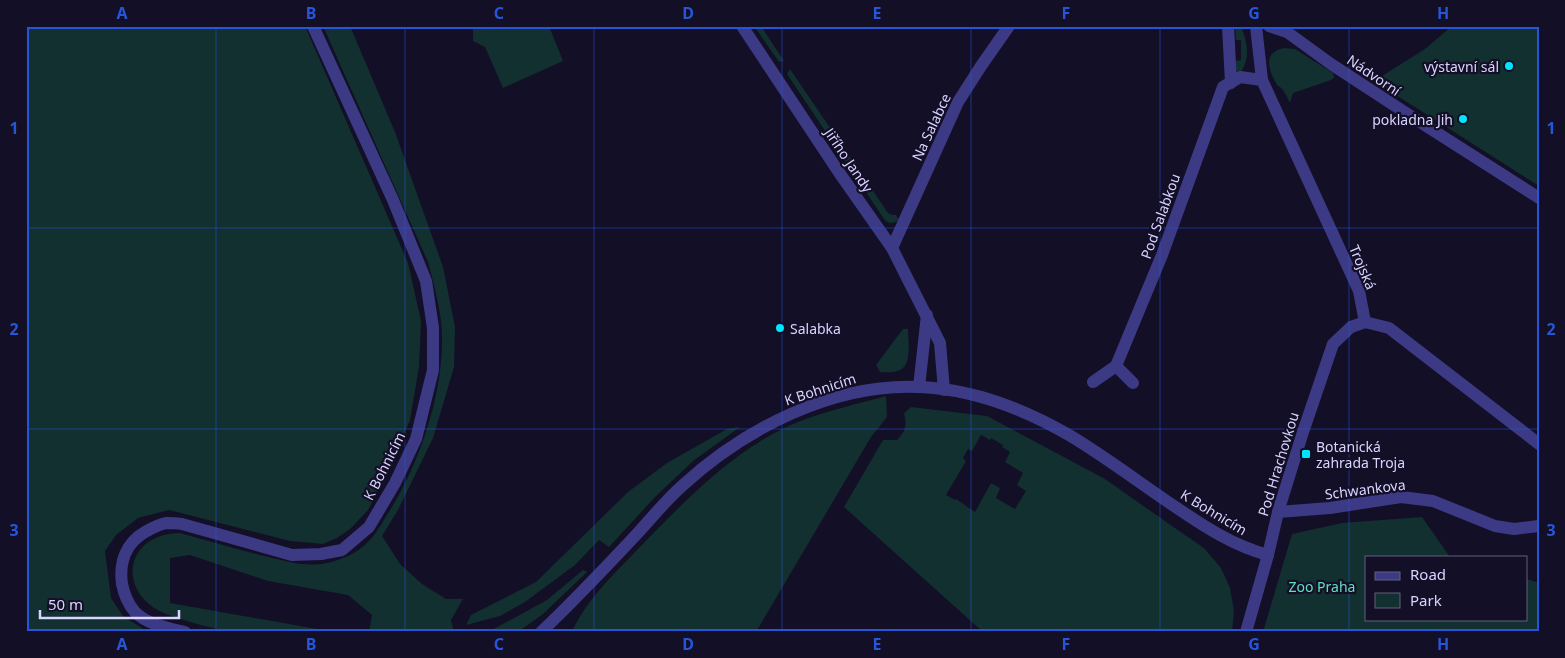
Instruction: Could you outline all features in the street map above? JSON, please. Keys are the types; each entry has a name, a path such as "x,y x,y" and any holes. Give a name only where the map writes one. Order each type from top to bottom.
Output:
{"street":[{"name":"K Bohnicím","path":"185,632 148,621 136,613 127,601 121,574 123,558 128,546 137,537 154,526 166,523 182,524 292,555 321,554 342,550 369,527 395,483 416,439 433,370 433,328 426,281 393,200 313,26"},
{"name":"Jiřího Jandy","path":"742,26 838,171 892,248 940,343 944,390"},
{"name":"Na Salabce","path":"892,248 958,102 1009,26"},
{"path":"1228,26 1230,83 1240,77 1262,80"},
{"name":"Trojská","path":"1256,26 1262,80 1359,291 1365,322"},
{"name":"Nádvorní","path":"1269,26 1287,32 1409,116 1539,198"},
{"name":"Pod Salabkou","path":"1116,366 1162,254 1223,87 1230,83"},
{"path":"919,387 927,315"},
{"path":"1365,322 1389,328 1539,444"},
{"name":"Pod Hrachovkou","path":"1246,632 1268,556 1278,512 1333,344 1351,327 1365,322"},
{"path":"1093,382 1116,366 1133,383"},
{"name":"K Bohnicím","path":"541,632 577,598 682,486 742,439 782,418 848,394 871,389 919,387 944,390 1004,404 1027,412 1071,436 1209,530 1251,551 1268,556"},
{"name":"Schwankova","path":"1278,512 1330,508 1401,497 1433,501 1495,526 1514,529 1539,526"}],"green space":[{"path":"26,26 305,26 408,263 421,321 419,367 410,420 388,472 368,510 350,529 337,538 323,544 290,541 169,510 138,518 116,535 105,551 111,598 123,616 148,632 26,632"},
{"path":"323,26 350,26 395,132 443,267 455,327 454,367 433,438 398,510 382,536 400,564 422,584 446,599 463,599 451,620 454,632 369,632 372,615 348,595 268,581 190,555 170,558 170,603 334,632 251,633 204,626 169,615 152,606 140,594 134,581 133,567 137,554 146,544 161,536 180,533 260,555 302,564 327,563 348,556 367,543 381,525 407,479 425,435 432,412 441,366 442,334 440,313 433,282 428,262"},
{"path":"473,26 549,26 563,61 503,88 485,47 473,41"},
{"path":"754,26 761,26 784,61 779,62"},
{"path":"1235,26 1241,26 1246,44 1246,61 1241,72 1235,70 1236,61 1241,60 1241,40 1236,40"},
{"path":"1452,26 1539,26 1539,186 1374,81 1425,49"},
{"path":"1284,48 1295,49 1333,73 1334,78 1293,93 1290,103 1283,90 1277,85 1269,67 1270,57 1273,53"},
{"path":"790,69 888,213 896,215 899,220 891,223 884,219 787,74"},
{"path":"903,329 908,329 908,360 902,369 895,372 880,372 876,365"},
{"path":"886,396 887,417 871,437 756,632 572,632 585,609 610,578 692,495 732,461 775,433 798,422"},
{"path":"911,407 987,416 1105,479 1204,548 1221,568 1230,588 1234,611 1232,632 983,632 844,507 883,440 897,440 904,431 904,413","holes":["981,435 990,440 991,438 1003,445 1002,447 1010,452 1005,462 1023,473 1017,485 1026,491 1015,509 996,498 1000,488 991,483 975,512 956,499 946,495 966,461 963,458 968,449 972,451"]},
{"path":"740,427 693,461 655,497 609,547 599,540 575,565 525,602 500,616 466,625 471,615 536,582 628,492 667,463 727,429"},
{"name":"Zoo Praha","path":"1422,517 1449,556 1365,556 1365,620 1528,620 1528,579 1539,583 1539,632 1263,632 1292,534 1342,523"},
{"path":"583,570 587,572 543,614 518,632 488,632 547,600"}],"place":[{"name":"výstavní sál","path":"1509,66"},
{"name":"pokladna Jih","path":"1463,119"},
{"name":"Salabka","path":"780,328"},
{"name":"Botanická zahrada Troja","path":"1306,454"}]}
